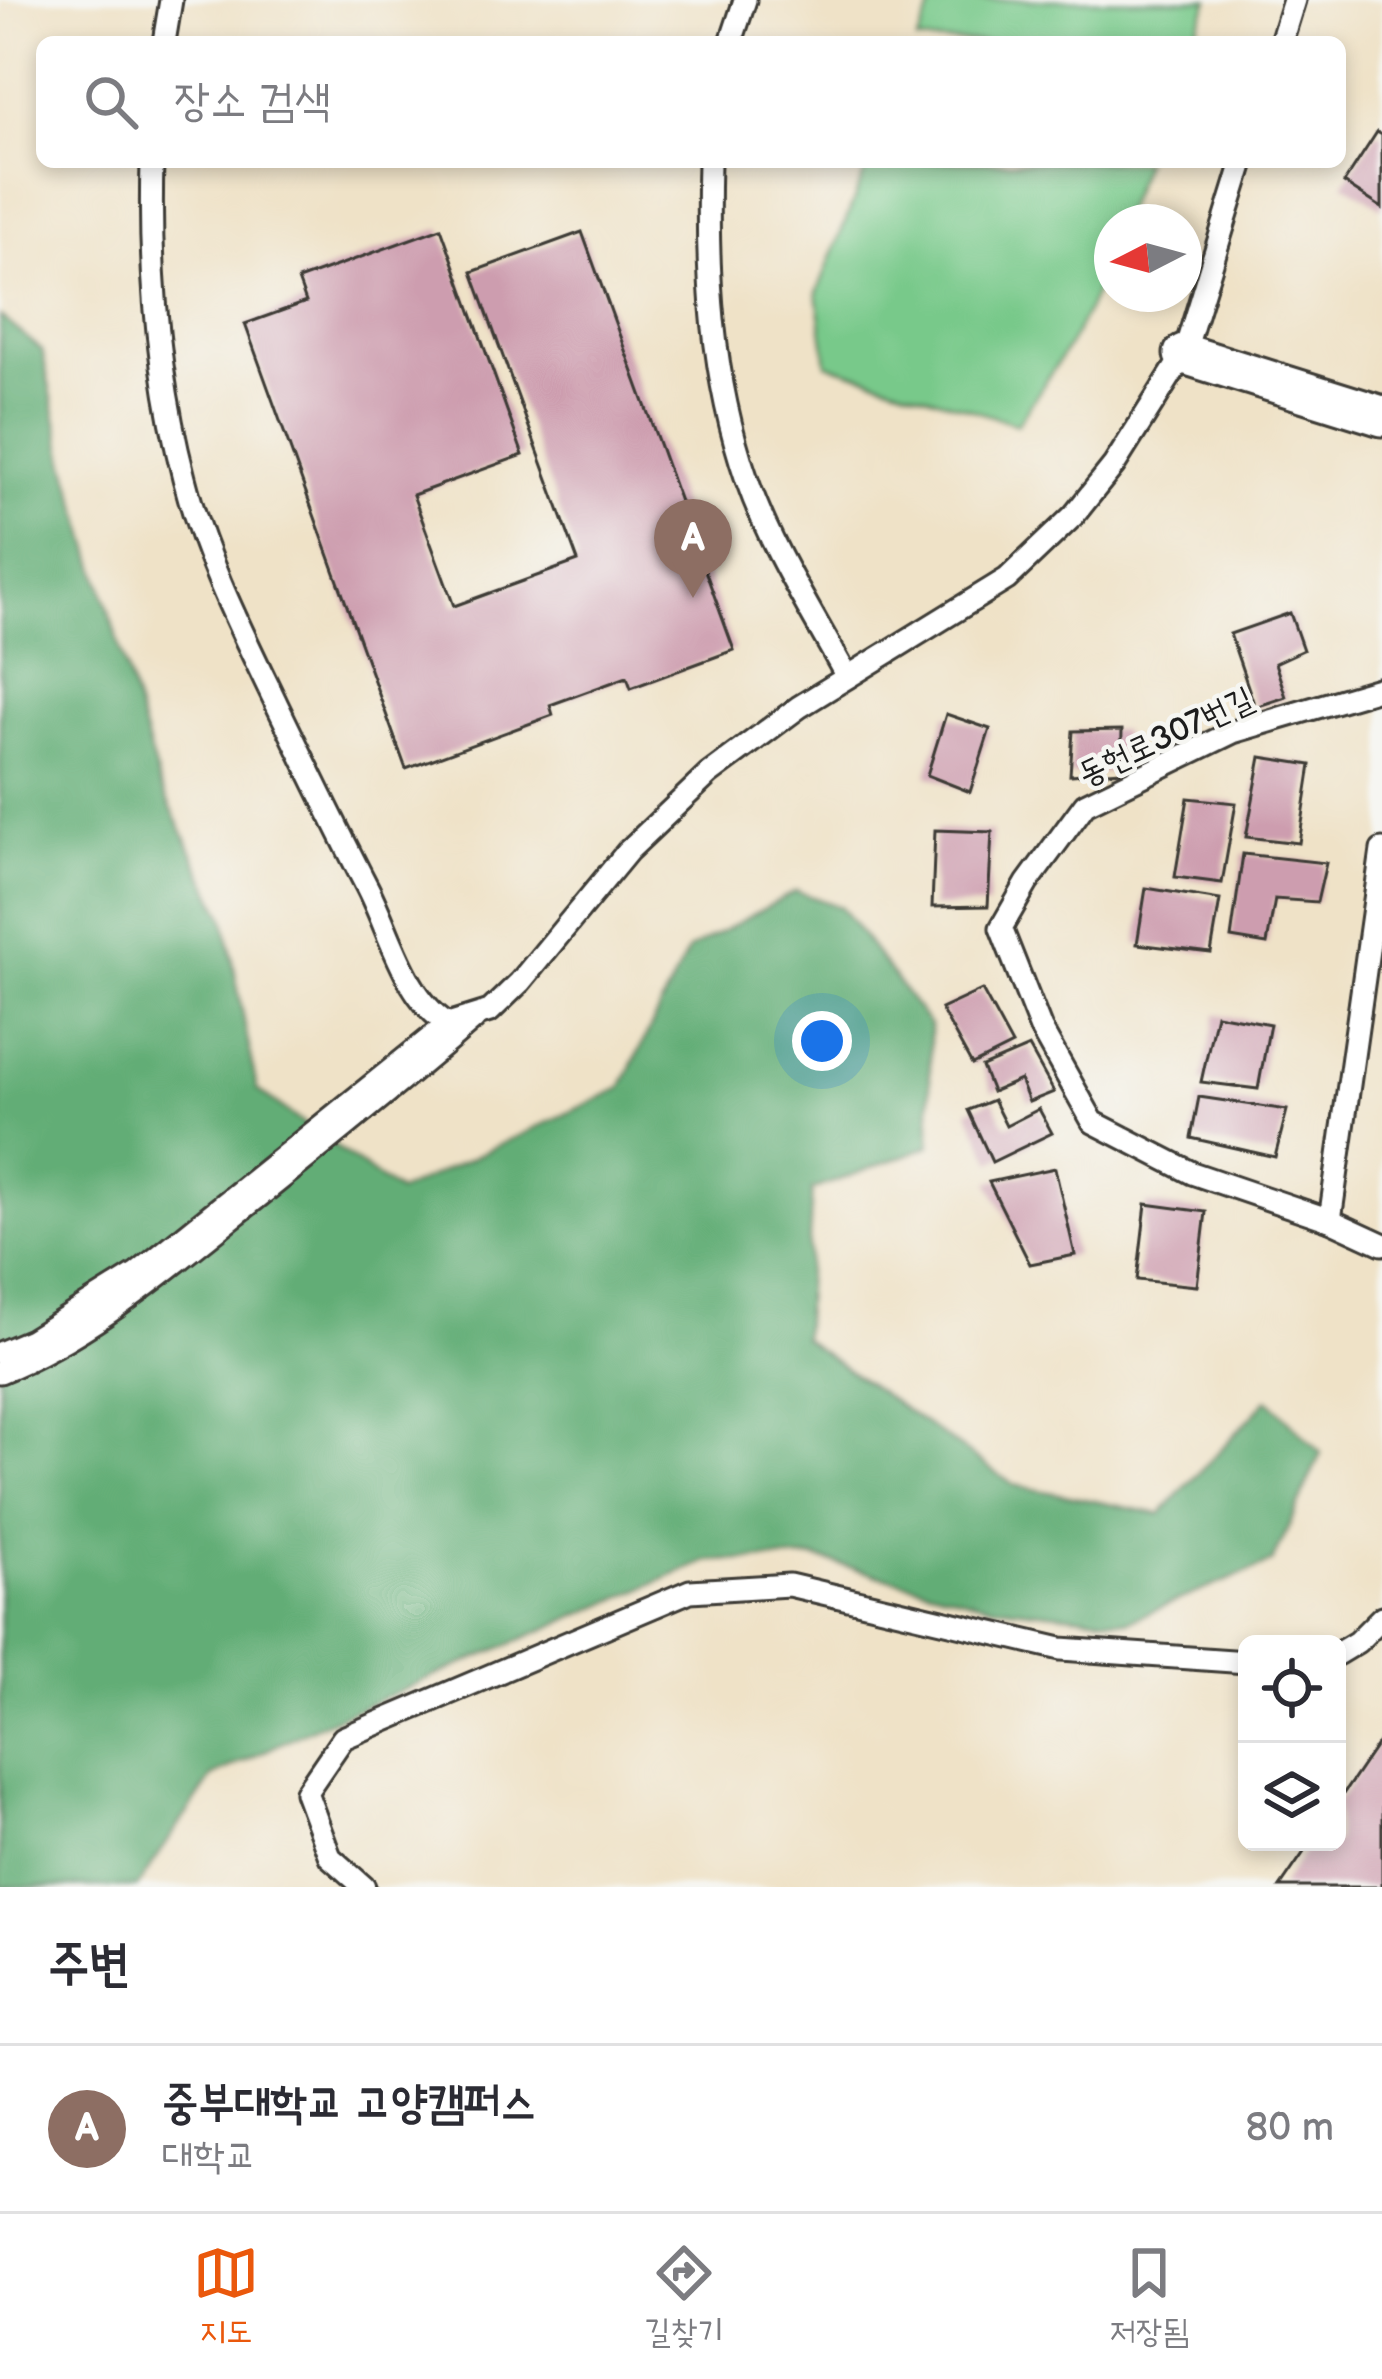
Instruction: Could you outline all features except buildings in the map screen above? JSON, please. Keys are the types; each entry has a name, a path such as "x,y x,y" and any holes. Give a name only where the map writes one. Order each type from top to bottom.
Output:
{"street":[{"path":"1184,353 1382,416"}],"lane":[{"path":"165,36 171,0"},
{"path":"733,36 745,0"},
{"path":"1283,36 1294,0"},
{"path":"152,168 152,278 160,362 190,499 242,633 407,974 433,1014 448,1024"},
{"path":"709,168 708,299 716,359 747,481 847,677"},
{"path":"0,1372 94,1324 342,1133 520,982 628,851 709,774 799,706 1007,579 1074,515 1114,465 1184,353 1242,168"},
{"name":"동헌로307번길","path":"1382,688 1233,732 1085,804 1001,928 1042,1029 1093,1122 1192,1173 1330,1220 1382,1244"},
{"path":"1330,1220 1382,850"},
{"path":"0,1353 31,1340 136,1274 448,1024 476,1018"},
{"path":"364,1887 330,1856 306,1792 343,1738 690,1591 789,1585 1061,1649 1238,1661"},
{"path":"1346,1649 1382,1617"}],"green space":[{"path":"934,0 1209,0 1194,36 919,36"},
{"path":"867,168 1142,168 1127,204 1094,204 1094,296 1017,424 827,364 817,293"},
{"path":"0,316 42,350 65,460 159,783 225,919 257,1090 398,1192 621,1088 688,950 796,891 841,907 930,1025 930,1146 812,1190 803,1339 1014,1485 1160,1514 1268,1399 1321,1453 1273,1562 1128,1621 994,1606 815,1558 707,1561 314,1727 212,1777 137,1887 0,1887"}],"place":[{"name":"중부대학교 고양캠퍼스","path":"693,598"}]}
